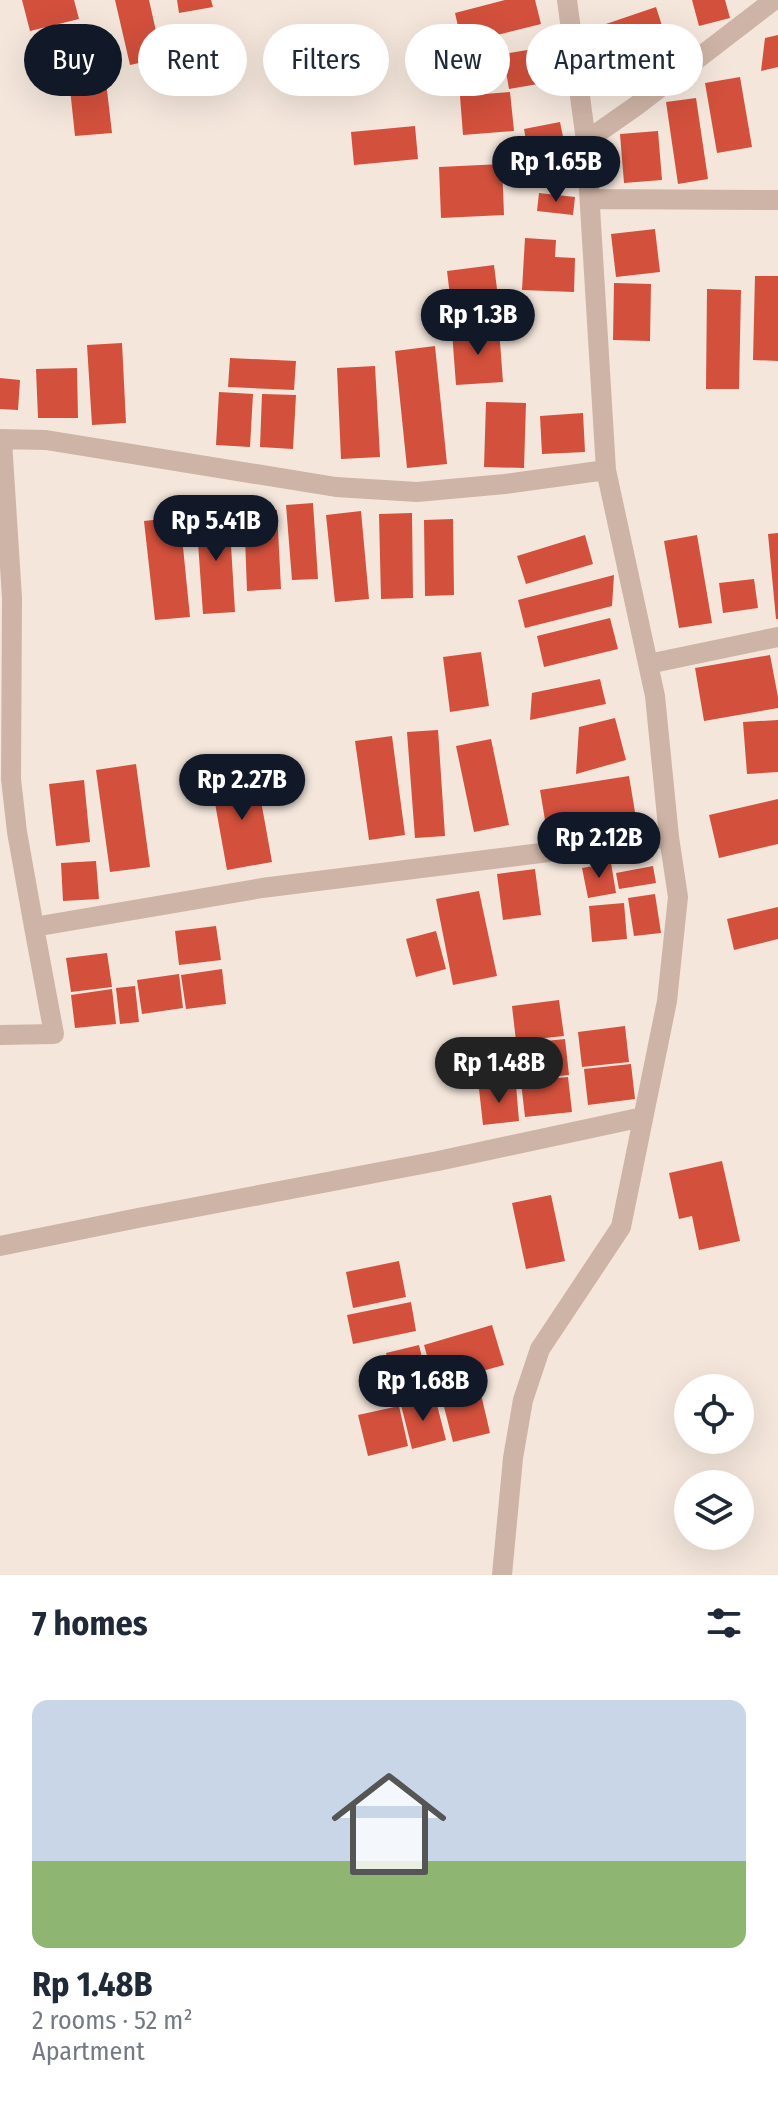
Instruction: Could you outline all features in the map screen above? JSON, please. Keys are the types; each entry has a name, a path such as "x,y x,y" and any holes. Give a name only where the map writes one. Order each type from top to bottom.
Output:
{"street":[{"path":"502,1575 513,1458 523,1400 540,1349 621,1227 667,1001 678,897 655,696 606,470 586,141 567,0"},
{"path":"586,141 774,0"},
{"path":"590,199 778,200"},
{"path":"0,1035 54,1034 17,832 11,779 12,598 1,440 46,440 336,487 417,492 606,470"},
{"path":"648,664 778,637"},
{"path":"34,927 262,888 669,837"},
{"path":"0,1246 438,1161 643,1117"}],"building":[{"path":"22,0 74,0 79,19 59,24 28,24"},
{"path":"115,0 149,0 154,24 138,24 138,63 130,65"},
{"path":"177,0 211,0 213,7 179,13"},
{"path":"505,0 535,0 541,24 526,24 526,28 510,32 510,24 457,24 455,13"},
{"path":"692,0 725,0 730,18 698,24"},
{"path":"656,7 661,24 606,24"},
{"path":"778,35 778,67 761,71 765,38"},
{"path":"526,50 526,86 510,89 510,53"},
{"path":"740,77 752,147 717,153 705,83"},
{"path":"510,92 514,131 463,135 460,96 510,96"},
{"path":"71,96 108,96 112,133 75,136"},
{"path":"696,98 708,179 678,184 666,102"},
{"path":"560,122 569,166 532,174 524,129"},
{"path":"415,126 418,159 354,165 351,132"},
{"path":"658,131 662,180 624,183 620,134"},
{"path":"502,164 504,215 441,218 439,167"},
{"path":"539,193 575,197 573,215 537,211"},
{"path":"655,229 660,272 616,277 611,234"},
{"path":"525,238 556,240 555,257 575,258 574,292 522,290"},
{"path":"494,265 498,297 451,304 447,271"},
{"path":"755,276 778,276 778,361 753,360"},
{"path":"614,283 651,284 650,341 613,340"},
{"path":"707,289 741,290 739,389 706,389"},
{"path":"499,329 503,382 456,385 452,332"},
{"path":"122,343 126,423 92,425 87,345"},
{"path":"435,346 447,464 407,468 395,351"},
{"path":"230,358 296,361 294,390 228,387"},
{"path":"375,366 380,457 341,459 337,368"},
{"path":"77,368 78,418 38,418 36,369"},
{"path":"0,378 20,380 18,410 0,409"},
{"path":"219,392 253,394 250,447 216,445"},
{"path":"262,394 296,395 293,449 260,447"},
{"path":"486,402 526,403 524,468 484,467"},
{"path":"583,413 585,452 542,454 540,416"},
{"path":"313,503 318,579 292,580 286,505"},
{"path":"277,510 281,589 247,591 244,511"},
{"path":"361,511 369,599 335,602 326,515"},
{"path":"229,512 235,612 203,614 196,514"},
{"path":"412,513 413,598 381,599 379,514"},
{"path":"180,517 190,617 155,620 144,521"},
{"path":"453,519 454,595 425,596 424,520"},
{"path":"778,533 778,619 776,619 768,534"},
{"path":"585,535 593,564 526,584 517,556"},
{"path":"697,535 712,623 679,628 664,541"},
{"path":"614,575 612,606 525,628 518,600"},
{"path":"754,579 758,608 723,613 719,583"},
{"path":"610,618 618,649 544,667 537,636"},
{"path":"481,652 489,706 450,712 443,657"},
{"path":"770,655 778,708 704,721 695,668"},
{"path":"600,679 606,704 530,720 532,693"},
{"path":"615,718 626,760 576,774 579,727"},
{"path":"778,720 778,772 747,774 743,722"},
{"path":"438,730 445,836 415,838 407,732"},
{"path":"392,736 405,835 369,840 355,741"},
{"path":"491,739 509,825 474,832 456,746"},
{"path":"136,764 150,867 110,872 96,770"},
{"path":"256,773 272,862 227,870 211,781"},
{"path":"629,776 635,812 546,826 540,790"},
{"path":"84,780 90,842 56,846 49,784"},
{"path":"778,799 778,844 719,858 709,815"},
{"path":"96,861 99,899 63,901 61,863"},
{"path":"611,863 616,893 588,898 582,868"},
{"path":"653,866 656,883 619,889 616,873"},
{"path":"535,869 541,915 503,920 497,874"},
{"path":"479,891 497,976 453,985 436,899"},
{"path":"655,894 661,933 634,936 628,898"},
{"path":"624,903 627,939 592,942 589,906"},
{"path":"778,907 778,939 734,950 727,919"},
{"path":"216,926 221,960 179,965 175,931"},
{"path":"436,931 446,969 416,977 406,939"},
{"path":"107,953 112,987 71,992 66,958"},
{"path":"222,969 226,1004 186,1009 181,975"},
{"path":"179,974 183,1008 142,1014 137,980"},
{"path":"135,986 139,1022 120,1024 116,988"},
{"path":"112,989 116,1024 75,1028 71,995"},
{"path":"559,1000 564,1036 516,1041 512,1006"},
{"path":"625,1026 629,1062 582,1067 578,1032"},
{"path":"565,1039 569,1075 521,1080 517,1044"},
{"path":"512,1047 516,1083 479,1086 476,1050"},
{"path":"631,1064 635,1099 588,1105 584,1069"},
{"path":"568,1077 572,1112 525,1117 521,1082"},
{"path":"516,1085 519,1121 483,1125 479,1089"},
{"path":"722,1161 740,1241 699,1250 692,1216 679,1219 669,1173"},
{"path":"551,1195 565,1261 526,1269 512,1203"},
{"path":"399,1261 406,1297 353,1308 346,1272"},
{"path":"411,1302 416,1331 353,1344 347,1315"},
{"path":"492,1325 504,1365 435,1384 424,1345"},
{"path":"419,1345 430,1390 397,1398 386,1353"},
{"path":"480,1390 490,1433 453,1442 442,1399"},
{"path":"435,1397 446,1440 412,1449 401,1405"},
{"path":"399,1406 408,1446 368,1456 358,1415"}]}
